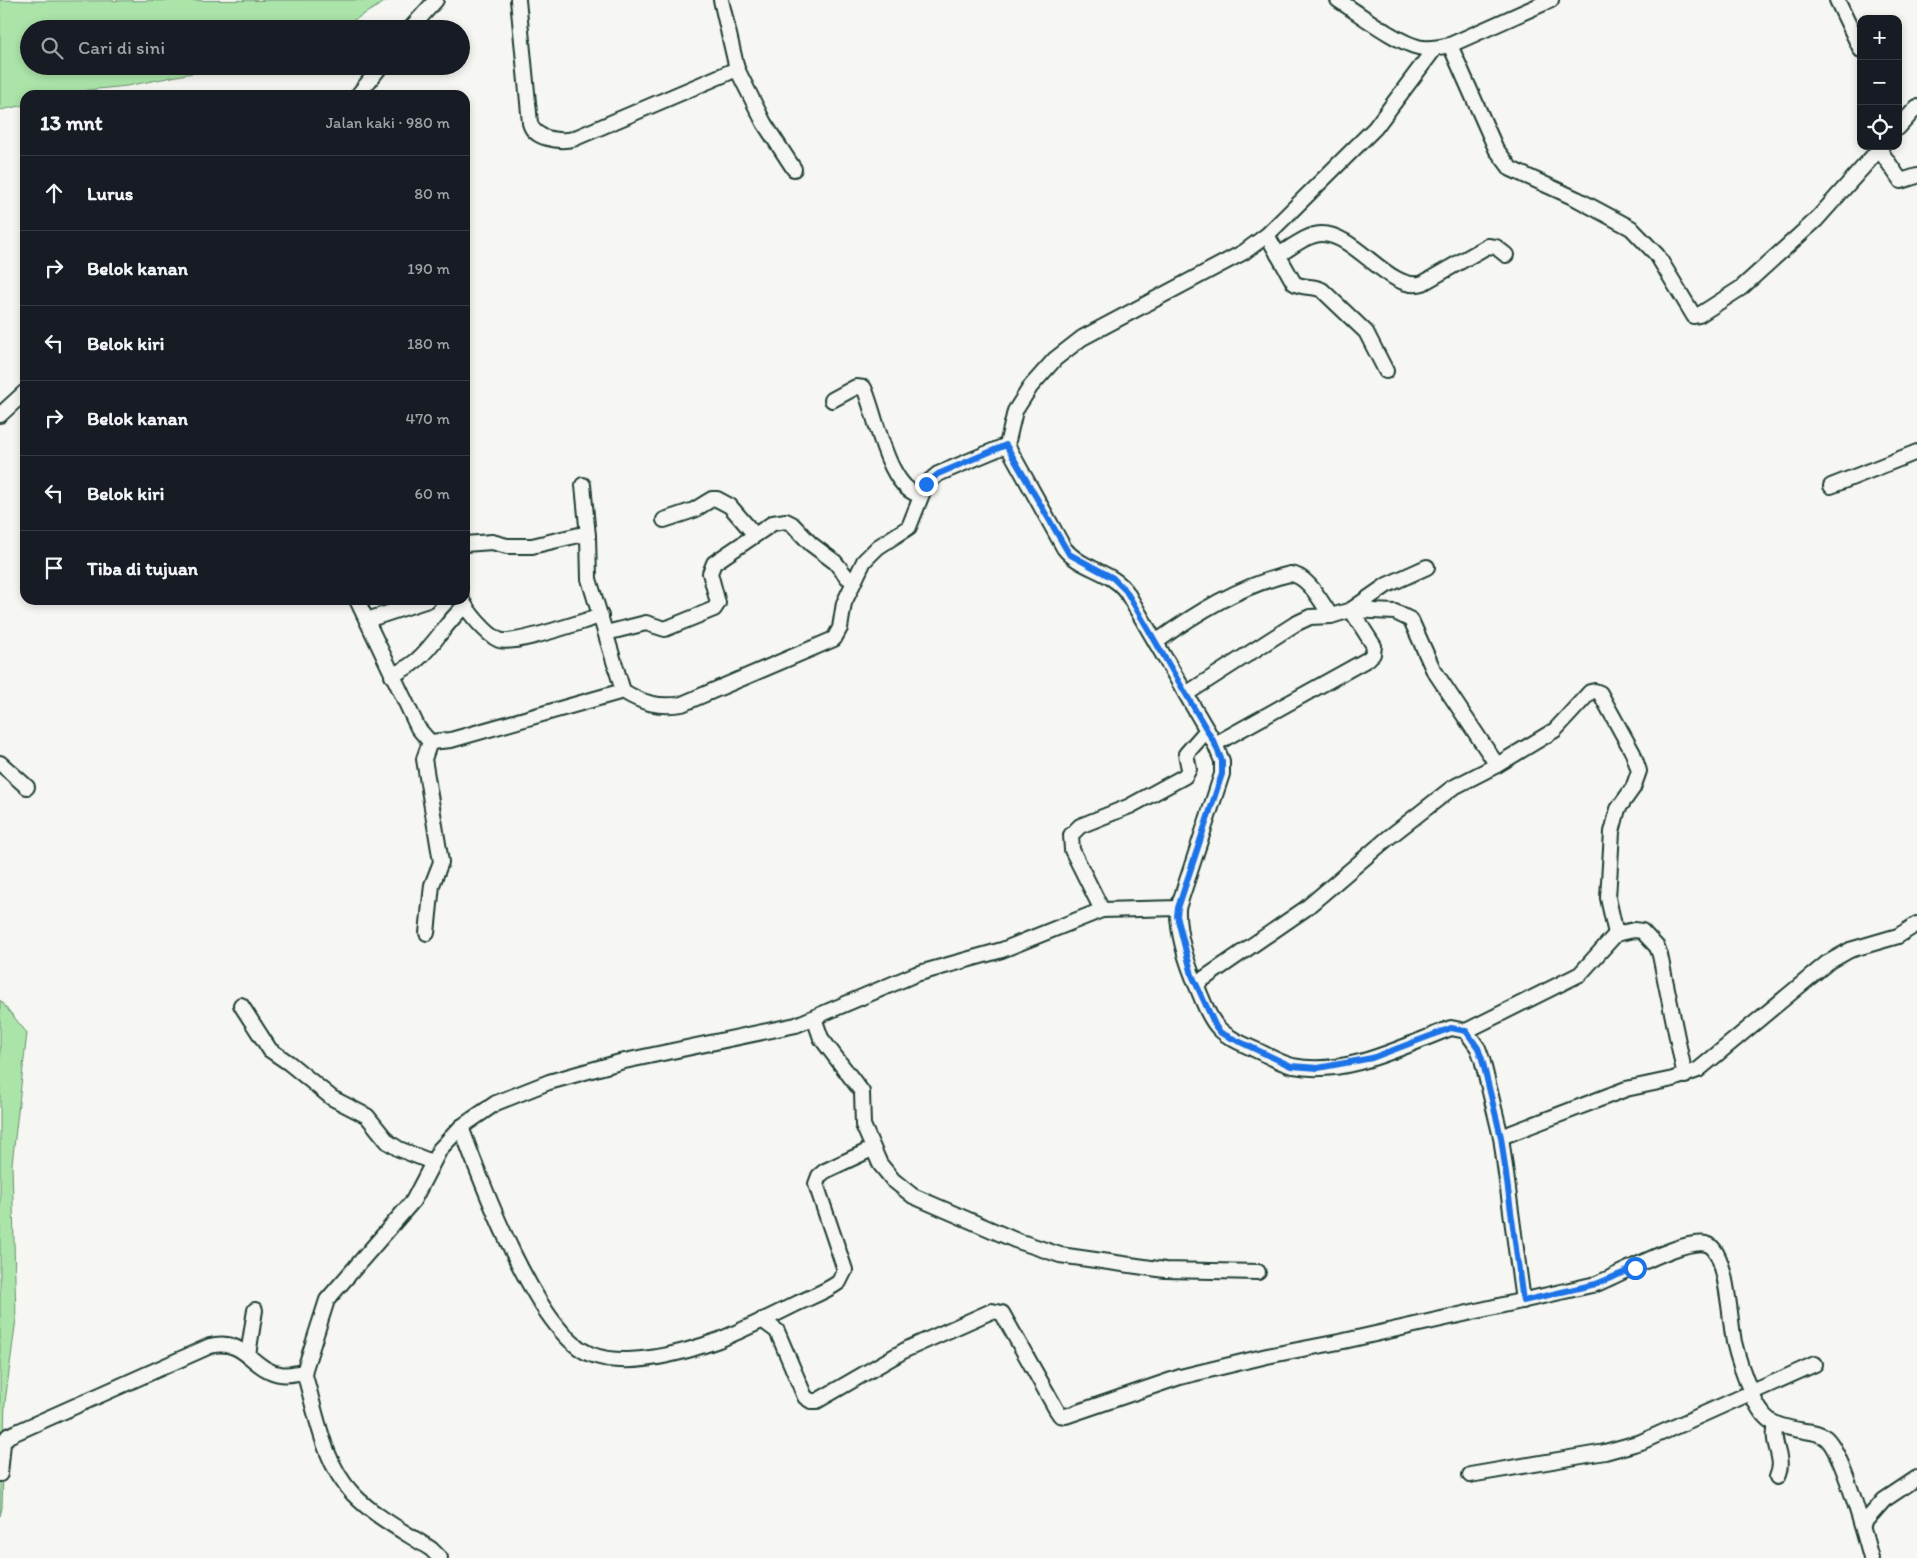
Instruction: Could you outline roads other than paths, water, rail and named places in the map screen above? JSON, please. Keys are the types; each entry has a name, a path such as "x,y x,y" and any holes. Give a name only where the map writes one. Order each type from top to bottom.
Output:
{"street":[{"path":"418,20 436,0"},
{"path":"518,0 530,124 536,133 547,138 573,139 737,69"},
{"path":"721,0 737,69 764,123 794,169"},
{"path":"1338,0 1404,41 1418,47 1435,48 1450,44 1551,0"},
{"path":"1837,0 1857,42"},
{"path":"1450,44 1496,148 1511,169 1577,199 1631,228 1657,256 1694,316 1741,288 1816,220 1878,150"},
{"path":"1435,48 1375,128 1267,235 1244,252 1154,299 1068,348 1041,373 1023,398 1015,411 1006,445 1064,548 1075,559 1120,584 1207,730 1222,761 1222,774 1178,908 1179,927 1196,984 1216,1027 1221,1033 1291,1066 1318,1068 1349,1064 1451,1028 1466,1031 1580,974 1616,934 1634,930 1642,931 1657,947 1685,1076"},
{"path":"362,90 374,75"},
{"path":"1902,124 1917,107"},
{"path":"1881,150 1901,181 1917,176"},
{"path":"1267,235 1294,283 1302,287 1317,287 1322,290 1357,322 1372,342 1386,371"},
{"path":"1278,256 1312,236 1330,235 1341,239 1411,285 1423,283 1488,246 1496,247 1506,255"},
{"path":"832,400 856,387 864,388 890,462 897,475 909,490 922,495"},
{"path":"0,415 20,397"},
{"path":"430,742 452,740 623,691 652,704 672,706 682,704 828,642 838,634 844,603 853,580 868,556 909,527 926,484 938,474 1006,445"},
{"path":"1830,486 1917,452"},
{"path":"583,485 588,536 589,579 623,691"},
{"path":"664,520 694,510 712,499 717,499 726,503 738,513 755,535"},
{"path":"606,633 646,623 664,629 714,609 718,603 711,579 711,567 773,523 786,521 835,562 847,577 853,580"},
{"path":"470,544 492,542 507,546 532,546 579,535 588,536"},
{"path":"1186,694 1295,624 1310,617 1331,616 1351,610 1387,585 1427,567"},
{"path":"1156,642 1194,615 1252,587 1290,574 1301,577 1306,581 1331,616"},
{"path":"360,605 418,728 430,742"},
{"path":"367,620 413,605"},
{"path":"392,676 418,660 461,605"},
{"path":"465,605 491,634 505,641 522,639 601,616"},
{"path":"1215,744 1368,659 1373,654 1374,646 1351,610"},
{"path":"1351,610 1394,612 1411,620 1433,670 1497,765"},
{"path":"1196,984 1305,908 1388,838 1452,788 1497,765 1555,730 1590,692 1596,691 1600,693 1633,753 1639,771 1633,788 1618,809 1612,832 1608,898 1616,934"},
{"path":"1102,910 1072,850 1071,835 1080,826 1130,806 1185,776 1189,769 1186,754 1207,730"},
{"path":"427,933 432,885 441,862 424,759 430,742"},
{"path":"0,763 27,787"},
{"path":"440,1558 431,1549 366,1506 345,1485 327,1451 304,1372 327,1300 413,1201 440,1149 461,1127 496,1103 549,1082 620,1062 784,1028 814,1018 916,974 1002,950 1102,910 1178,908"},
{"path":"1501,1137 1626,1088 1685,1076 1709,1063 1833,960 1850,950 1898,936 1917,924"},
{"path":"241,1005 270,1050 332,1098 367,1116 388,1142 399,1149 432,1162"},
{"path":"814,1018 821,1038 862,1092 863,1125 872,1150 893,1180 914,1196 1015,1240 1060,1255 1165,1270 1258,1272"},
{"path":"1466,1031 1478,1048 1482,1059 1501,1137 1523,1301"},
{"path":"461,1127 480,1178 530,1287 547,1314 569,1342 580,1350 603,1358 633,1360 698,1347 762,1320 834,1286 842,1278 845,1270 816,1184 819,1176 825,1171 872,1150"},
{"path":"762,1320 777,1330 805,1397 811,1401 817,1401 907,1349 992,1311 998,1311 1002,1313 1056,1409 1060,1415 1066,1416 1180,1377 1267,1356 1344,1341 1596,1284 1619,1276 1671,1250 1698,1243 1707,1244 1714,1248 1722,1265 1734,1342 1750,1391 1762,1413 1776,1426 1819,1434 1827,1439 1840,1462 1862,1525 1871,1558"},
{"path":"248,1355 255,1310"},
{"path":"0,1474 3,1443 13,1432 210,1346 229,1344 278,1374 304,1372"},
{"path":"1470,1475 1622,1447 1657,1436 1750,1391 1815,1364"},
{"path":"1776,1426 1774,1436 1781,1466 1777,1477"},
{"path":"1862,1525 1884,1500 1917,1478"}]}
